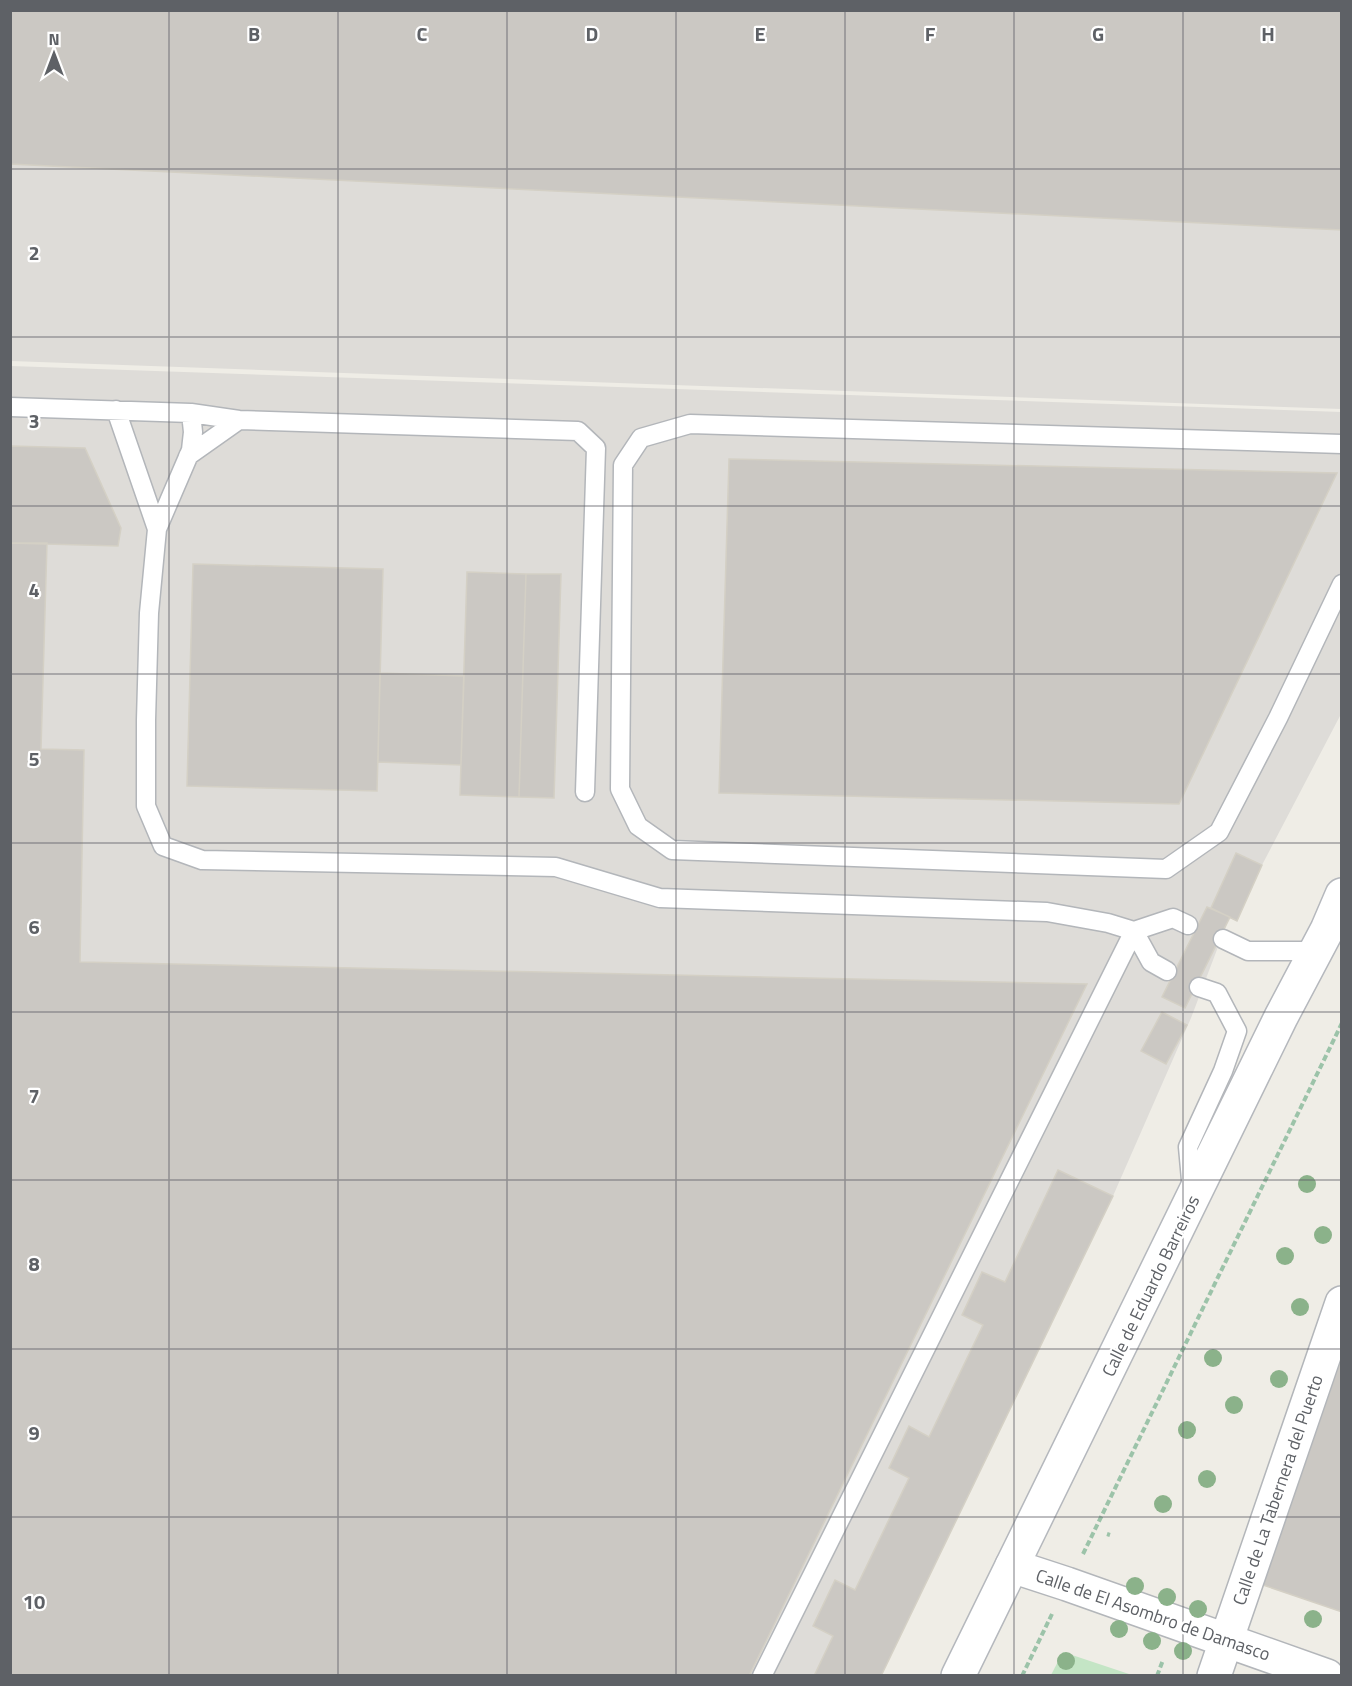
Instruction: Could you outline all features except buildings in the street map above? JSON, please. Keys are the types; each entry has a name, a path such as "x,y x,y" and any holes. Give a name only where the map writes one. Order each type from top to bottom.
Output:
{"street":[{"name":"Calle de Eduardo Barreiros","path":"958,1676 1316,951 1341,895"},
{"name":"Calle de La Tabernera del Puerto","path":"1214,1676 1341,1303"},
{"name":"Calle de El Asombro de Damasco","path":"1012,1566 1327,1676"}],"lane":[{"path":"10,407 191,414 239,420 579,431 596,448 585,792"},
{"path":"116,410 157,529"},
{"path":"191,414 193,432 188,456 157,529 149,612 146,806 163,846 202,860 556,867 660,898 1047,912 1108,923 1134,931 1173,918 1188,924"},
{"path":"188,456 239,420"},
{"path":"1341,444 690,424 641,438 623,465 620,789 638,826 672,850 1166,869 1219,832 1278,718 1341,584"},
{"path":"1134,931 1151,962 1167,971"},
{"path":"762,1676 1134,931"},
{"path":"1222,939 1248,951 1316,951"},
{"path":"1193,1200 1188,1147 1223,1071 1238,1031 1217,993 1199,987"}],"path":[{"path":"1022,1676 1341,1023"},
{"path":"1157,1676 1163,1660"}],"shaded area":[{"path":"11,11 1341,11 1341,409 11,361"},
{"path":"11,366 1341,412 1341,714 1262,865 1237,921 1229,918 1191,1018 1113,1196 881,1675 11,1676"}],"green space":[{"path":"1063,1652 1132,1675 1051,1675"}]}
